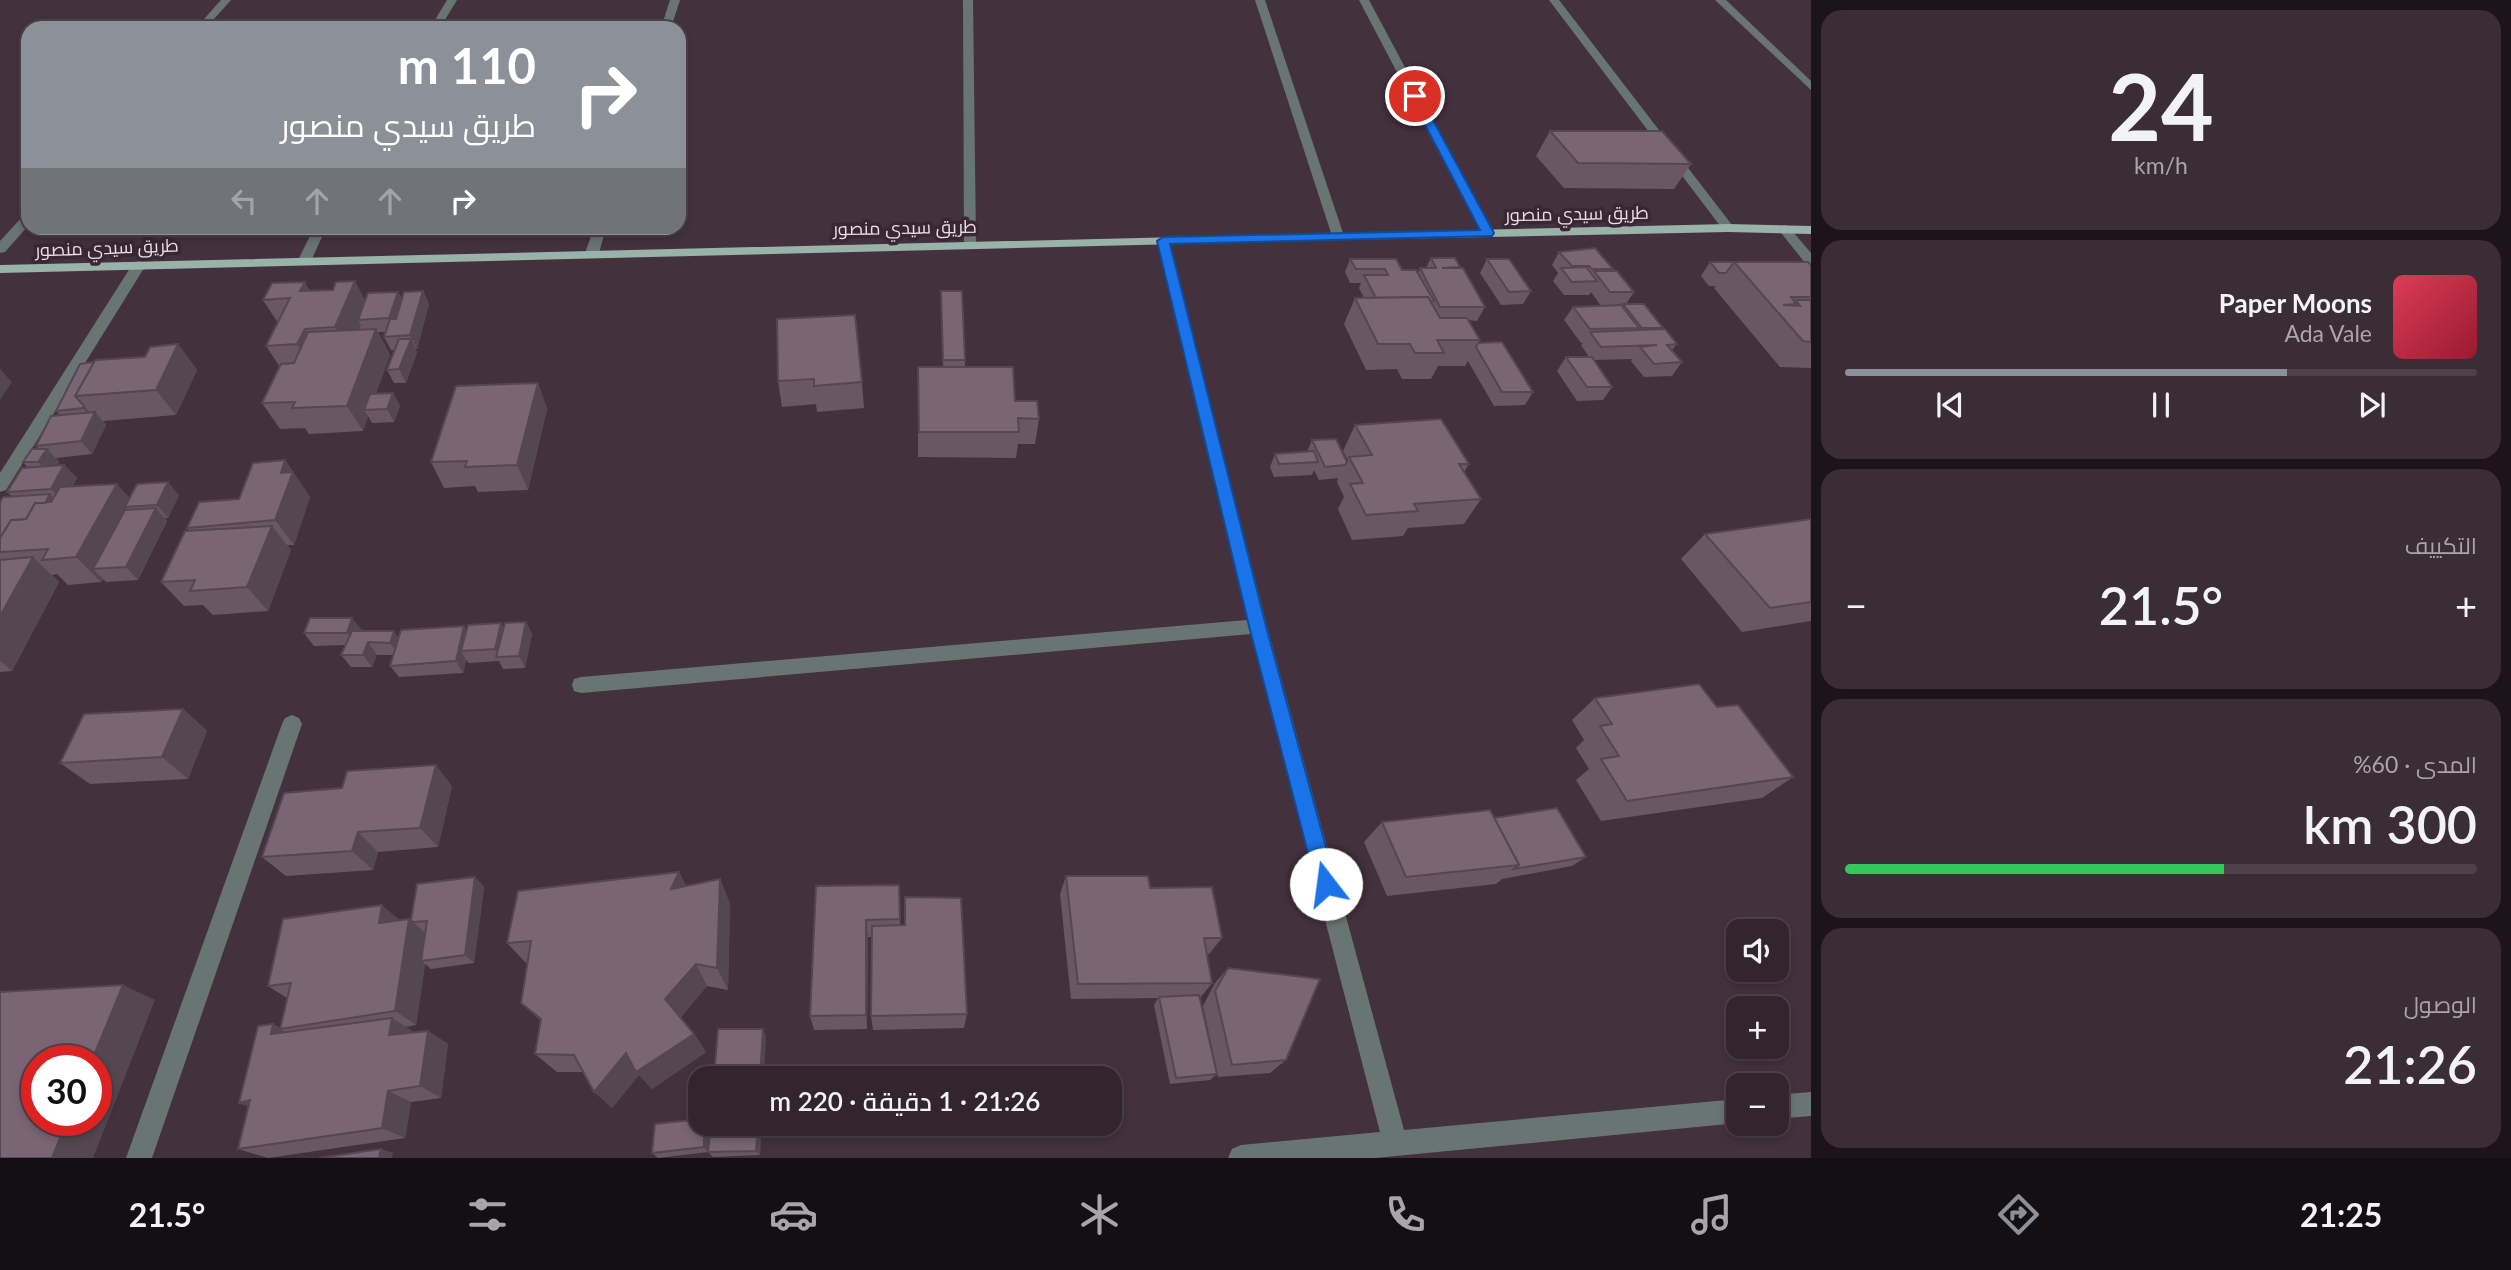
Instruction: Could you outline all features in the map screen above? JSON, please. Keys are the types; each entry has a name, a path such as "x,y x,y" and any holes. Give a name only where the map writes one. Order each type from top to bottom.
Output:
{"main road":[{"name":"طريق سيدي منصور","path":"0,269 1338,236 1728,228 1811,230"}],"street":[{"path":"207,21 226,0"},
{"path":"440,21 453,0"},
{"path":"668,21 675,0"},
{"path":"968,0 970,244"},
{"path":"1259,0 1338,236"},
{"path":"1364,0 1488,233"},
{"path":"1554,0 1728,228"},
{"path":"1720,0 1811,86"},
{"path":"0,249 21,226"},
{"path":"1784,229 1811,261"},
{"path":"305,260 317,235"},
{"path":"592,253 598,235"},
{"path":"1163,241 1258,626 1395,1142"},
{"path":"0,486 139,265"},
{"path":"581,685 1258,626"},
{"path":"139,1158 292,724"},
{"path":"1789,1106 1811,1104"},
{"path":"1241,1158 1726,1112"}],"building":[{"path":"1550,131 1662,131 1691,164 1578,163"},
{"path":"1595,248 1613,269 1572,266 1559,252"},
{"path":"1431,258 1455,258 1460,267 1442,268 1463,268 1485,307 1440,307 1420,268 1436,268"},
{"path":"1350,259 1396,259 1402,270 1416,270 1434,301 1430,301 1428,297 1376,298 1364,275 1388,275 1385,269 1356,269"},
{"path":"1487,259 1509,259 1531,291 1509,292"},
{"path":"1710,262 1734,262 1726,273 1719,273"},
{"path":"1734,262 1808,262 1811,265 1811,297 1791,297 1796,304 1783,305 1800,306 1796,300 1811,300 1811,342 1803,341"},
{"path":"1586,267 1597,281 1572,282 1561,268"},
{"path":"1594,271 1617,271 1634,292 1610,292"},
{"path":"355,281 335,327 305,329 297,344 266,346 290,298 263,300 272,283 305,282 300,291 333,290 336,282"},
{"path":"423,291 410,335 384,337 390,319 396,319 404,292"},
{"path":"941,291 962,291 965,360 943,360"},
{"path":"398,292 389,318 358,320 368,293"},
{"path":"1428,297 1440,318 1467,318 1480,340 1437,340 1444,353 1415,353 1410,344 1378,344 1355,298"},
{"path":"1623,304 1644,304 1663,328 1642,328"},
{"path":"1621,305 1639,328 1590,329 1573,307"},
{"path":"855,315 862,382 814,386 814,379 778,381 777,319"},
{"path":"376,329 347,406 292,408 295,402 262,403 281,364 294,363 308,332"},
{"path":"1665,329 1677,344 1667,345 1682,362 1654,364 1640,347 1657,345 1601,347 1590,332"},
{"path":"399,339 411,339 399,369 387,370"},
{"path":"1502,342 1533,392 1502,392 1476,347 1478,343"},
{"path":"178,344 156,390 75,396 95,360 145,357 150,347"},
{"path":"1566,357 1592,357 1612,387 1587,387"},
{"path":"94,362 75,396 83,408 56,411 80,364"},
{"path":"918,367 1013,367 1015,401 1037,401 1039,419 1018,418 1019,432 919,432"},
{"path":"538,383 517,465 465,467 467,461 431,462 456,386"},
{"path":"393,393 387,409 364,410 370,394"},
{"path":"95,412 81,441 36,446 51,416"},
{"path":"1441,419 1469,464 1459,464 1481,499 1414,504 1418,511 1366,515 1350,484 1363,483 1349,457 1372,455 1355,425"},
{"path":"1336,439 1347,462 1345,465 1325,467 1312,440"},
{"path":"32,449 47,449 38,462 23,462"},
{"path":"1314,451 1318,462 1279,464 1275,454"},
{"path":"285,460 281,473 293,472 275,520 187,528 199,502 239,499 253,463"},
{"path":"64,465 51,489 7,492 22,468"},
{"path":"168,482 157,505 125,507 137,484"},
{"path":"117,484 76,557 42,560 48,549 0,552 0,538 11,520 26,519 35,503 51,502 60,487"},
{"path":"50,494 45,503 35,503 26,519 11,520 0,538 0,502 3,497"},
{"path":"156,508 126,567 93,569 125,510"},
{"path":"1811,519 1811,602 1770,608 1705,534"},
{"path":"272,526 247,587 190,591 195,580 161,582 185,531"},
{"path":"33,557 0,616 0,560"},
{"path":"310,618 352,618 347,633 304,633"},
{"path":"526,622 519,656 496,657 505,623"},
{"path":"501,623 495,649 461,651 468,625"},
{"path":"464,626 456,661 390,666 401,630"},
{"path":"352,631 394,631 390,643 368,642 363,655 341,655"},
{"path":"1699,684 1717,707 1738,705 1793,777 1627,801 1601,759 1619,756 1600,726 1612,724 1595,698"},
{"path":"183,709 162,757 60,763 84,714"},
{"path":"436,765 420,828 358,832 352,851 262,857 284,793 342,788 347,771"},
{"path":"1557,808 1586,857 1514,869 1519,865 1494,818"},
{"path":"1490,810 1519,865 1406,877 1382,822"},
{"path":"679,872 671,889 720,879 717,968 696,964 665,999 694,1034 636,1072 626,1053 594,1092 574,1055 535,1054 541,1019 521,1003 531,941 507,943 518,891"},
{"path":"1066,876 1148,876 1150,888 1212,887 1222,938 1204,938 1212,983 1078,984"},
{"path":"475,877 465,955 421,961 427,921 411,920 417,884"},
{"path":"899,885 900,919 866,920 866,1015 810,1016 816,886"},
{"path":"905,897 961,898 967,1014 871,1016 872,926 905,925"},
{"path":"382,905 379,923 409,919 395,1011 280,1029 291,983 268,986 283,919"},
{"path":"1228,968 1320,979 1286,1060 1232,1065 1215,991"},
{"path":"123,985 98,1045 21,1045 21,1136 61,1136 52,1158 0,1158 0,992"},
{"path":"1199,995 1217,1074 1176,1078 1159,997"},
{"path":"392,1018 389,1035 428,1031 420,1086 388,1091 382,1128 238,1149 250,1100 239,1103 258,1026 273,1024 271,1034"},
{"path":"718,1029 763,1029 761,1066 715,1066"},
{"path":"688,1120 688,1136 704,1136 704,1147 652,1153 655,1124"},
{"path":"710,1136 757,1136 756,1151 708,1152"},
{"path":"381,1149 379,1158 319,1158"}],"route":[{"path":"1326,884 1258,626 1163,241 1488,233 1415,96"}]}
